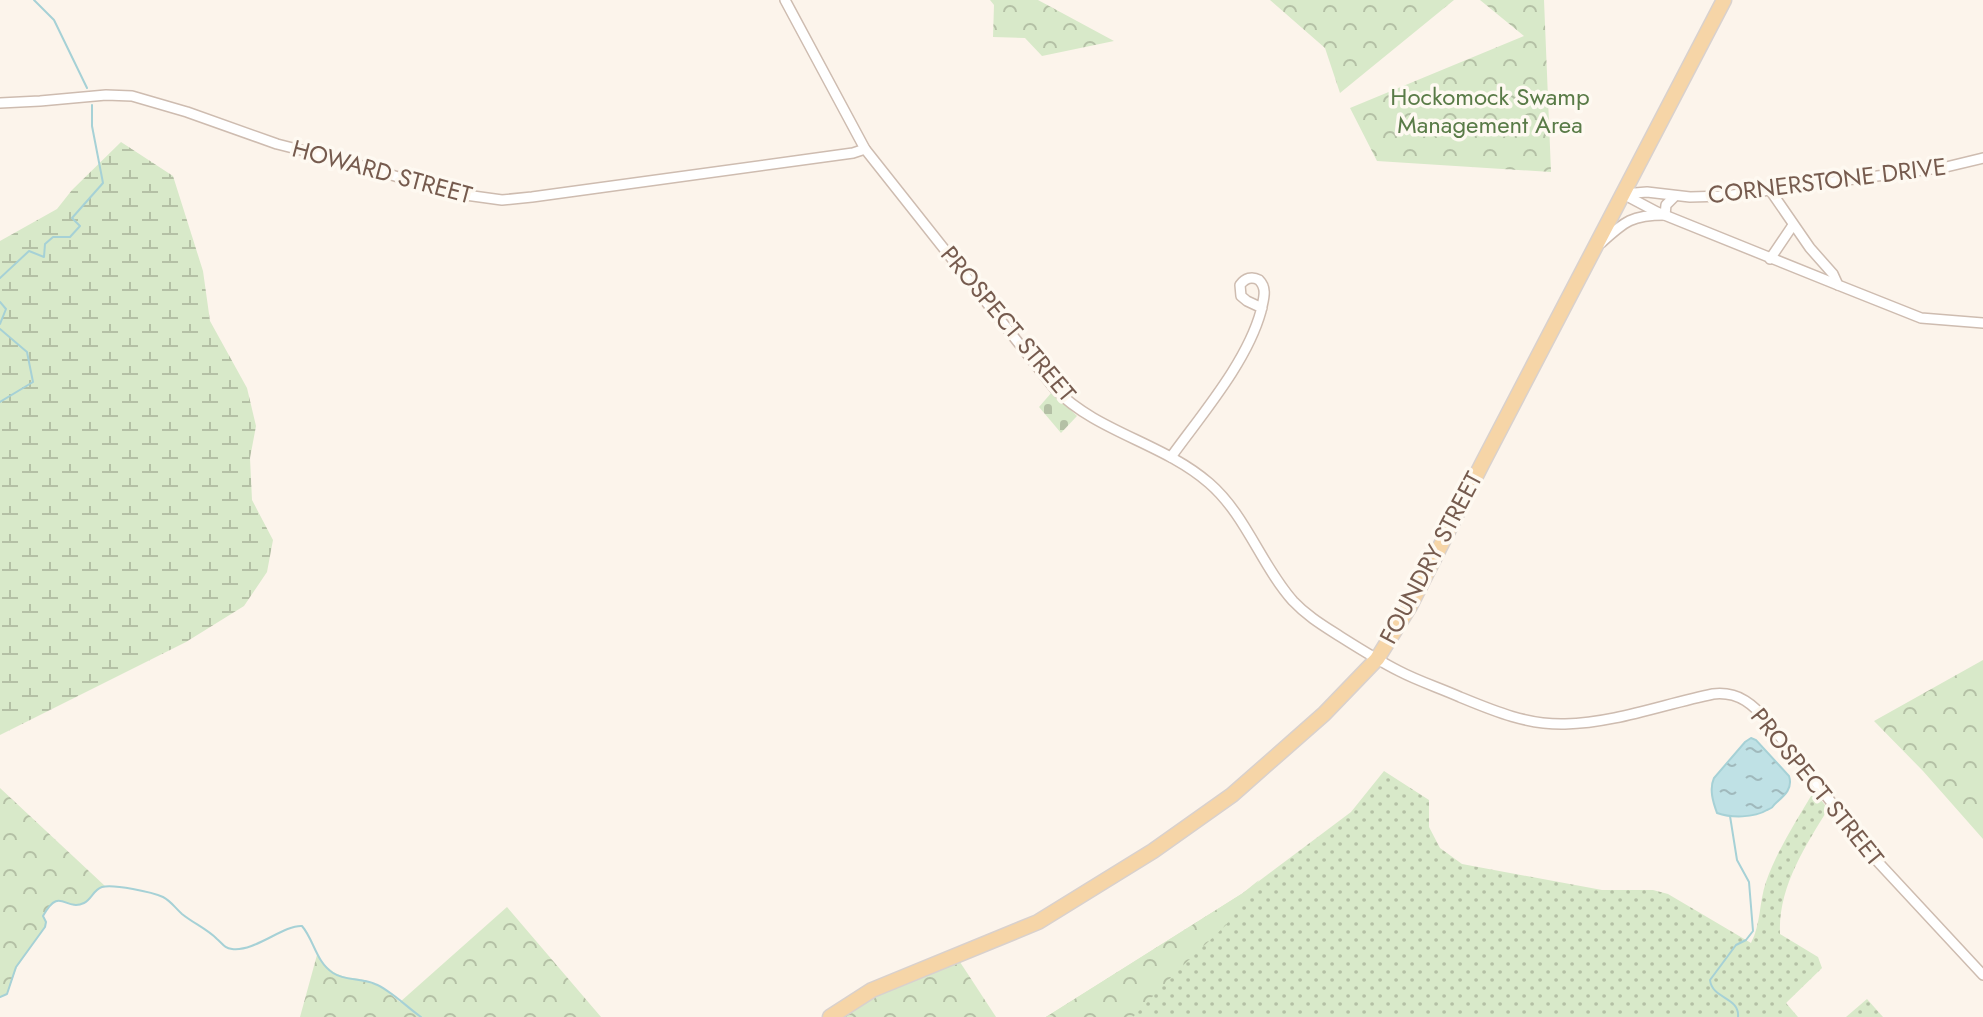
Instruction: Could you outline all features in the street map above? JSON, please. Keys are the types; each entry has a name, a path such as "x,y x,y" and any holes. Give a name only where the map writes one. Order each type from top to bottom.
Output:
{"main road":[{"name":"FOUNDRY STREET","path":"830,1017 872,990 1038,922 1153,851 1232,795 1324,714 1377,659 1410,606 1515,398 1724,0"}],"street":[{"name":"PROSPECT STREET","path":"785,0 865,149 1059,393 1085,412 1171,457 1226,499 1277,579 1313,619 1400,672 1519,719 1566,724 1605,720 1713,694 1731,694 1742,698 1759,711 1878,862 1983,975"},
{"name":"HOWARD STREET","path":"0,103 106,95 143,98 277,144 451,193 494,199 532,197 865,149"},
{"name":"CORNERSTONE DRIVE","path":"1623,194 1647,192 1703,198 1946,167 1983,158"},
{"path":"1770,190 1838,285"},
{"path":"1623,194 1770,259 1921,318 1983,323"},
{"path":"1665,215 1666,205 1675,196"},
{"path":"1595,248 1627,221 1639,216 1665,215"},
{"path":"1770,259 1793,225"},
{"path":"1171,457 1247,348 1262,308"}],"green space":[{"path":"990,0 1038,0 1114,41 1042,56 1025,38 993,37 994,5"},
{"path":"1270,0 1454,0 1340,93 1325,48"},
{"name":"Hockomock Swamp Management Area","path":"1480,0 1544,0 1551,172 1377,161 1350,108 1524,36"},
{"path":"121,142 173,176 203,271 210,321 247,388 256,426 250,458 252,500 273,540 267,572 244,606 186,642 0,735 0,241 57,209"},
{"path":"1052,392 1077,416 1061,433 1039,407"},
{"path":"1983,660 1983,839 1874,721"},
{"path":"1384,771 1429,800 1429,827 1440,848 1462,864 1602,890 1653,890 1668,894 1751,943 1771,870 1814,791 1828,809 1788,884 1781,917 1780,934 1818,957 1822,968 1786,1003 1798,1017 1046,1017 1243,893 1351,812"},
{"path":"0,788 105,886 82,904 59,900 50,905 43,916 45,927 17,967 7,994 0,997"},
{"path":"1259,880 1226,925 1133,1017 1046,1017 1243,893"},
{"path":"507,907 601,1017 300,1017 317,955 333,972 380,986 400,1002"},
{"path":"958,959 996,1017 840,1017 889,988"},
{"path":"1867,999 1883,1017 1846,1017"}],"water":[{"path":"1751,738 1789,776 1789,788 1772,808 1762,813 1729,816 1717,813 1712,791 1714,778"}],"waterway":[{"path":"34,0 54,20 87,88"},
{"path":"0,278 29,251 44,257 45,244 53,237 70,237 80,226 72,218 103,183 92,126 92,105"},
{"path":"0,302 6,309 0,324"},
{"path":"0,329 27,352 33,382 0,402"},
{"path":"1730,816 1737,860 1749,882 1753,931 1746,940 1736,945 1710,980 1716,991 1735,1005 1738,1017"},
{"path":"0,997 7,994 16,967 45,927 43,916 49,907 58,901 77,905 84,903 99,888 108,886 163,897 229,948 250,947 302,926 323,963 333,973 380,986 421,1017"}]}
